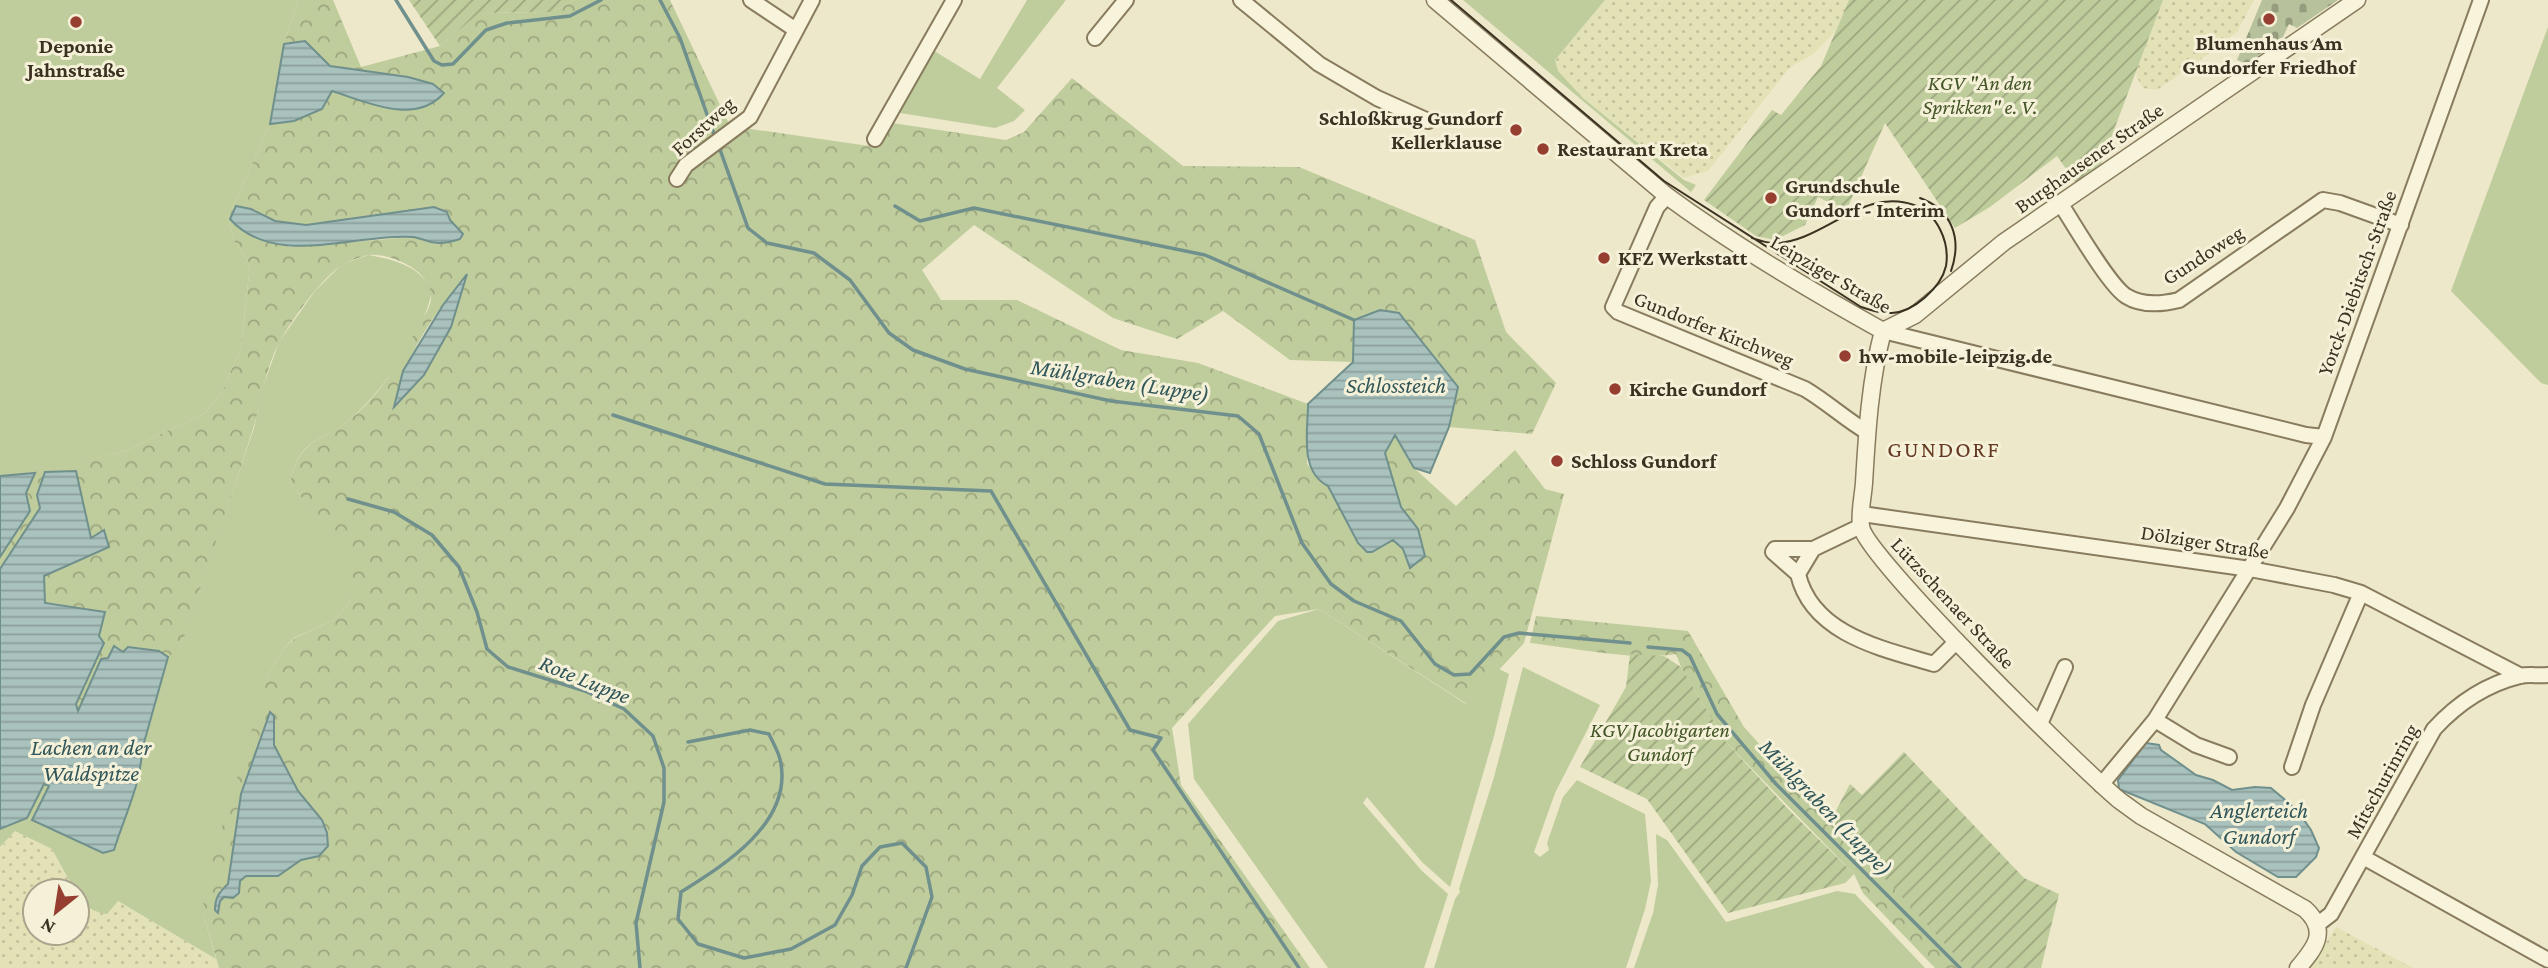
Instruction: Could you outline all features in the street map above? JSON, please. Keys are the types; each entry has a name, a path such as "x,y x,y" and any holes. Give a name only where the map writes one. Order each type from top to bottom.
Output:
{"street":[{"path":"751,0 796,30"},
{"name":"Forstweg","path":"677,179 686,166 750,117 812,0"},
{"path":"875,139 954,0"},
{"path":"1094,38 1126,0"},
{"path":"1241,0 1319,64 1377,98 1428,121"},
{"name":"Leipziger Straße","path":"1435,0 1667,197 1779,270 1883,331 2323,437"},
{"name":"Burghausener Straße","path":"1883,331 1915,315 1999,246 2357,0"},
{"name":"Yorck-Diebitsch-Straße","path":"2101,785 2155,720 2287,508 2323,437 2481,0"},
{"name":"Gundorfer Kirchweg","path":"1667,197 1657,208 1613,307 1618,312 1805,389 1867,432"},
{"name":"Gundoweg","path":"2060,204 2119,289 2134,300 2151,303 2179,300 2323,200 2340,202 2401,225"},
{"path":"1883,331 1877,352 1867,432 1862,520 1813,549 1774,551 1798,575 1801,585 1830,623 1857,640 1934,664 1957,641"},
{"name":"Dölziger Straße","path":"1862,520 2250,569 2334,585 2361,593 2521,676"},
{"name":"Lützschenaer Straße","path":"1862,520 1872,548 1957,641 2101,785 2141,816 2305,909 2318,925"},
{"path":"1798,575 1813,549"},
{"path":"2292,767 2313,705 2361,593"},
{"path":"2040,724 2064,667"},
{"name":"Mitschurinring","path":"2318,925 2331,914 2434,729 2446,716 2479,692 2521,676 2548,676"},
{"path":"2155,720 2196,745 2229,757"},
{"name":"Mitschurinring","path":"2363,857 2548,960"},
{"path":"2298,968 2315,945 2318,925"}],"green space":[{"path":"0,0 298,0 284,44 270,124 228,218 234,241 250,264 241,348 221,394 205,413 128,450 79,464 76,471 0,476"},
{"path":"298,0 333,0 361,67 440,46 478,13 553,12 574,0 670,0 730,126 869,146 892,123 1006,140 1024,132 1072,78 1183,166 1299,167 1475,240 1506,332 1556,383 1532,434 1449,427 1458,386 1399,313 1353,362 1290,360 1223,311 1177,339 1113,318 974,225 922,270 941,300 1017,300 1121,350 1198,363 1308,404 1307,464 1328,486 1358,543 1372,552 1393,540 1403,549 1418,529 1401,507 1385,453 1395,434 1414,468 1456,506 1515,450 1545,489 1564,494 1524,643 1467,704 1319,609 1275,616 1172,728 1181,785 1310,968 219,968 204,916 203,889 269,673 284,648 295,638 334,620 349,604 354,568 290,482 294,468 305,449 360,411 395,368 430,304 428,283 412,268 390,258 379,255 349,261 327,278 285,332 270,363 252,432 180,649 168,657 159,651 128,647 123,652 101,659 78,712 76,704 104,644 99,636 104,613 45,603 44,576 109,547 91,538 76,471 78,464 128,450 205,413 221,394 241,348 250,264 234,241 228,218 270,124 294,121 332,91 385,108 444,93 433,84 408,77 330,66 305,41 284,44","holes":["434,207 447,212 450,220 439,243 413,237 289,247 251,209 275,221 306,225","466,277 460,293 395,406 412,354 454,290","274,716 274,745 298,791 322,820 319,856 301,860 278,876 246,876 220,901 219,891 228,884 241,794"]},
{"path":"409,0 574,0 553,12 479,13 440,46"},
{"path":"1027,0 1066,0 997,88 1025,110 1014,121 995,128 894,112 931,49 980,79"},
{"path":"1463,0 1605,0 1555,60 1558,71 1583,98 1684,180 1696,185 1691,192"},
{"path":"1605,0 1849,0 1835,32 1812,55 1790,67 1708,171 1684,178 1583,98 1557,71 1555,60"},
{"name":"KGV \"An den Sprikken\" e. V.","path":"1849,0 2163,0 2100,167 2076,183 2057,156 1990,207 1955,228 1885,123 1846,211 1818,197 1805,225 1775,240 1756,236 1704,200 1772,110 1781,115 1821,66"},
{"path":"2163,0 2254,0 2237,32 2157,90 2143,88 2136,72"},
{"path":"2262,0 2338,0 2297,28 2289,24 2283,37 2247,64 2237,60"},
{"path":"2548,27 2548,385 2541,383 2451,291"},
{"path":"369,255 396,262 419,274 432,289 422,323 389,377 363,408 306,448 294,467 290,482 355,568 349,604 334,620 294,638 284,648 269,673 204,916 216,959 118,901 107,914 91,908 91,877 67,877 52,849 15,831 0,847 0,829 27,818 43,784 49,785 32,819 103,853 114,850 135,788 142,750 168,657 180,648 254,428 263,387 279,342 315,291 342,264"},
{"path":"45,472 37,495 40,508 0,569 0,557 30,511 26,493 35,473"},
{"path":"1319,609 1466,704 1499,669 1509,674 1450,887 1422,862 1367,797 1363,803 1422,871 1448,894 1424,968 1328,968 1194,779 1188,724 1278,621"},
{"path":"1536,616 1688,631 1744,727 1829,822 1978,968 1935,968 1863,893 1854,874 1726,742 1676,654 1623,655 1530,643"},
{"name":"KGV Jacobigarten Gundorf","path":"1630,654 1664,656 1681,667 1726,742 1789,810 1854,874 1845,883 1728,913 1647,799 1580,767 1626,687"},
{"path":"1523,667 1600,705 1555,793 1534,852 1540,857 1549,850 1547,843 1563,797 1577,780 1645,814 1651,881 1626,968 1434,968 1455,899 1460,892"},
{"path":"1904,752 2024,878 2059,894 2041,968 1967,968 1831,820 1850,784 1862,795"},
{"path":"15,831 52,849 67,877 21,877 21,947 91,947 91,910 118,901 216,959 219,968 0,968 0,848"},
{"path":"1656,834 1667,840 1726,922 1837,891 1855,894 1925,968 1634,968 1653,913 1658,885"},
{"path":"2336,927 2413,968 2310,968"}],"water":[{"path":"305,41 330,66 408,77 433,84 444,93 432,103 405,110 375,105 332,91 322,109 294,121 270,124 284,44"},
{"path":"236,206 251,209 275,221 306,225 434,207 447,212 450,220 463,234 460,239 442,243 413,237 391,237 293,246 248,234 230,219"},
{"path":"467,274 451,327 424,375 394,407 403,371 443,305"},
{"name":"Schlossteich","path":"1380,310 1399,313 1458,387 1449,427 1430,473 1414,468 1395,435 1385,453 1401,507 1418,529 1425,556 1410,568 1403,549 1393,540 1372,552 1367,552 1358,543 1328,486 1313,471 1307,450 1308,404 1353,362 1354,320"},
{"name":"Lachen an der Waldspitze","path":"76,471 91,538 104,530 109,547 44,576 45,603 105,612 99,636 104,643 76,704 78,711 101,659 108,658 114,646 123,652 128,647 159,651 168,657 131,800 114,850 103,853 32,820 49,786 44,784 27,818 0,829 0,569 40,508 37,495 45,472"},
{"path":"35,473 26,493 30,511 0,557 0,476"},
{"path":"270,712 274,716 274,745 298,791 322,820 328,846 319,856 301,860 278,876 246,876 240,881 239,893 233,898 224,897 220,901 218,913 215,910 217,899 228,884 241,794"},
{"name":"Anglerteich Gundorf","path":"2146,743 2159,745 2161,750 2196,775 2232,790 2271,788 2297,810 2311,830 2319,848 2316,857 2296,877 2278,877 2236,852 2205,824 2119,789 2118,780"}],"waterway":[{"name":"Mühlgraben (Luppe)","path":"396,0 434,61 442,65 453,64 486,30 507,23 570,16 601,0"},
{"name":"Mühlgraben (Luppe)","path":"660,0 680,38 715,137"},
{"name":"Mühlgraben (Luppe)","path":"718,144 748,228 767,243 814,253 850,280 889,333 913,350 965,369 1111,401 1238,416 1259,434 1302,543 1331,584 1354,601 1401,621 1435,664 1454,675 1470,674 1504,637 1519,633 1630,643"},
{"path":"895,206 920,221 974,208 1205,255 1354,320"},
{"path":"613,415 825,484 991,491 1130,730 1161,738 1153,750 1299,968"},
{"name":"Rote Luppe","path":"348,499 394,512 432,535 459,567 477,612 487,649 508,667 585,691 624,709 653,736 664,768 664,802 636,923 640,968"},
{"name":"Mühlgraben (Luppe)","path":"1648,647 1682,650 1690,656 1717,714 1776,784 1960,968"},
{"path":"688,742 750,730 769,734 781,764 781,786 776,806 765,824 734,855 681,892 678,919 698,944 744,958 791,949 835,925 852,895 862,866 880,847 902,843 926,867 932,897 906,968"}],"tram line":[{"path":"1451,0 1664,181 1861,307 1888,313 1909,308 1932,290 1946,266 1944,238 1935,221 1922,209 1895,201 1859,209 1791,241 1770,243 1757,240 1754,239 1752,238"},
{"path":"1920,198 1940,210 1952,227 1955,248 1951,271"}],"place":[{"name":"Blumenhaus Am Gundorfer Friedhof","path":"2269,19"},
{"name":"Deponie Jahnstraße","path":"76,22"},
{"name":"Schloßkrug Gundorf Kellerklause","path":"1516,130"},
{"name":"Restaurant Kreta","path":"1543,149"},
{"name":"Grundschule Gundorf - Interim","path":"1771,198"},
{"name":"KFZ Werkstatt","path":"1604,258"},
{"name":"hw-mobile-leipzig.de","path":"1845,356"},
{"name":"Kirche Gundorf","path":"1615,389"},
{"name":"Schloss Gundorf","path":"1557,461"}],"district":[{"name":"GUNDORF","path":"1944,449"}]}
